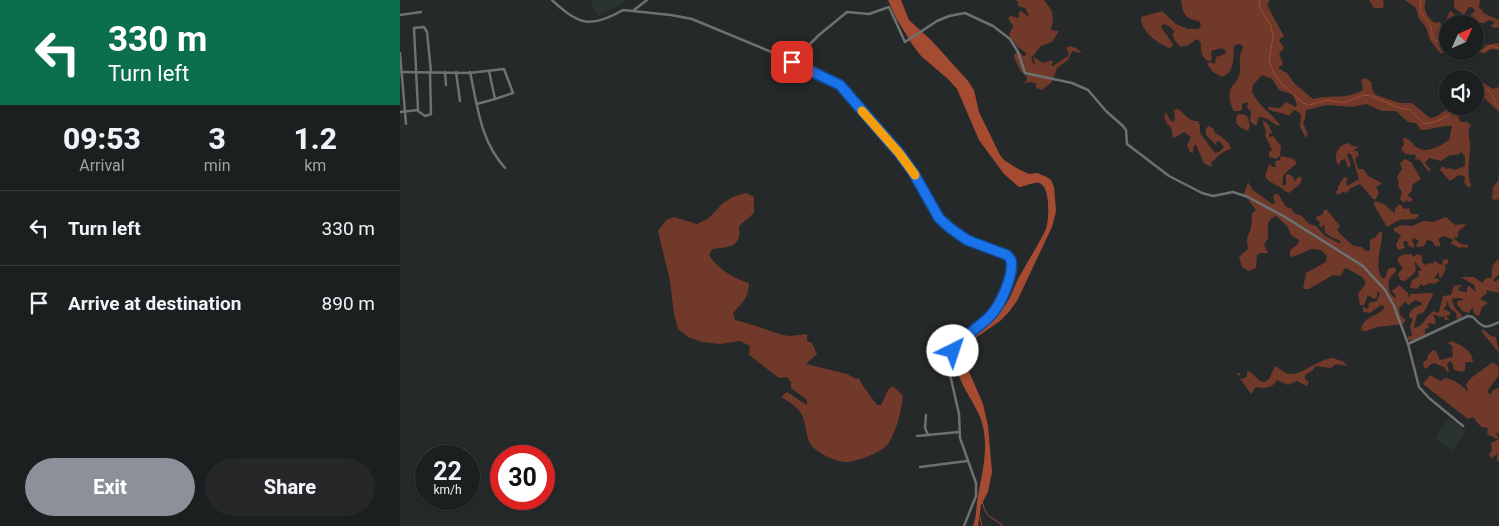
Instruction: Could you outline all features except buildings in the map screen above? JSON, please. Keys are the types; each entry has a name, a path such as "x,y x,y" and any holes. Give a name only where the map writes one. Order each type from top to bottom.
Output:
{"street":[{"path":"552,0 582,22 594,22 623,10 683,17 792,62 840,85 899,153 913,172 939,218 967,240 1007,255 1011,260 1011,274 998,306 990,316 959,343 949,360 949,370 960,414 959,432 977,488 975,499 964,526"},
{"path":"634,10 646,0"},
{"path":"792,62 818,35 847,12 869,14 889,7 905,42 924,29 949,16 965,13 993,26 1010,39 1018,52 1025,73 1072,82 1088,90 1126,130 1127,144 1169,176 1206,196 1234,192 1248,197 1355,259 1369,271 1390,298 1408,344 1419,387 1429,398 1463,426"},
{"path":"400,15 421,12"},
{"path":"402,112 418,111 425,116 431,114 429,43 424,27 414,28 418,111"},
{"path":"400,53 402,112 406,124"},
{"path":"401,72 470,72 504,69 513,93 477,104"},
{"path":"489,71 495,99"},
{"path":"445,72 446,85"},
{"path":"456,72 460,101"},
{"path":"470,72 487,143 505,168"},
{"path":"1408,344 1468,316 1473,316 1478,324 1483,326 1490,326 1499,322"},
{"path":"926,415 925,428 928,435"},
{"path":"918,436 959,432"},
{"path":"920,467 967,461"}],"shaded area":[{"path":"592,0 625,0 622,4 598,16 590,2"},
{"path":"888,0 901,0 909,20 932,41 968,81 974,90 979,112 1004,160 1029,174 1037,173 1047,177 1051,180 1054,187 1056,211 1052,227 1017,301 1000,321 974,339 966,353 967,367 983,404 988,426 992,472 988,492 981,505 978,526 973,526 983,466 985,437 977,409 957,370 956,353 963,340 997,314 1011,295 1046,229 1048,211 1046,190 1039,183 1019,187 1004,174 979,140 957,89 921,56 896,18"},
{"path":"1016,0 1044,0 1052,11 1051,30 1059,31 1052,42 1041,46 1031,58 1033,63 1036,64 1034,57 1043,63 1052,60 1051,66 1053,66 1068,56 1069,53 1066,48 1070,46 1082,53 1072,51 1068,60 1057,68 1052,82 1042,90 1036,88 1036,83 1029,82 1023,84 1027,77 1020,70 1014,57 1018,50 1023,56 1026,53 1017,46 1009,35 1013,26 1008,18 1011,16 1019,18 1019,12 1021,11 1027,16 1029,15 1025,8 1018,6"},
{"path":"1181,0 1270,0 1267,5 1284,36 1279,40 1284,48 1279,53 1283,64 1278,68 1287,73 1294,83 1313,99 1357,93 1363,90 1361,80 1366,78 1371,82 1376,95 1400,103 1412,103 1430,118 1439,115 1459,115 1461,122 1467,122 1471,125 1469,131 1468,171 1471,185 1469,188 1464,183 1464,176 1459,175 1450,181 1440,170 1442,166 1454,170 1465,166 1465,157 1462,152 1457,155 1450,155 1441,161 1429,158 1425,163 1431,170 1428,171 1420,160 1415,159 1416,155 1406,154 1401,150 1404,144 1403,138 1419,149 1428,150 1436,147 1449,140 1452,126 1421,130 1416,123 1408,122 1396,111 1382,111 1366,104 1352,107 1327,105 1306,110 1303,123 1308,134 1306,138 1300,127 1301,116 1299,112 1294,110 1289,116 1268,109 1268,107 1280,108 1286,102 1296,107 1297,104 1292,94 1279,90 1272,79 1262,75 1253,85 1252,92 1258,102 1280,125 1278,126 1261,117 1258,118 1257,125 1254,125 1250,121 1251,112 1247,108 1248,102 1242,104 1242,110 1234,111 1230,100 1231,88 1238,79 1240,72 1242,45 1234,46 1231,68 1222,77 1213,72 1207,64 1210,62 1215,64 1216,57 1225,54 1226,51 1222,48 1211,51 1212,60 1208,61 1203,56 1201,43 1197,39 1181,47 1175,41 1172,34 1175,32 1169,26 1163,24 1161,27 1173,44 1169,48 1155,40 1142,23 1141,17 1162,11 1176,24 1188,29 1199,29 1201,24 1199,21 1191,19 1183,10"},
{"path":"1369,0 1383,0 1384,7 1374,8"},
{"path":"1405,0 1426,0 1425,10 1435,23 1439,22 1439,52 1430,40 1426,27 1419,19 1416,8"},
{"path":"1454,0 1480,0 1479,7 1485,14 1499,20 1499,27 1491,26 1495,22 1489,20 1484,23 1484,15 1471,15 1475,11 1472,7 1469,7 1464,15 1454,8"},
{"path":"1499,43 1499,50 1491,49 1485,53 1485,45"},
{"path":"1484,83 1493,89 1499,87 1499,112 1484,98"},
{"path":"1178,109 1189,119 1198,121 1200,133 1215,153 1224,147 1219,141 1216,142 1217,146 1206,135 1206,128 1209,126 1229,144 1231,149 1218,156 1211,163 1211,167 1204,163 1196,145 1194,145 1193,153 1190,152 1187,145 1191,137 1184,132 1173,137 1171,127 1167,124 1164,116 1166,112 1173,122 1175,120 1174,110"},
{"path":"1237,115 1247,116 1250,125 1248,131 1236,123"},
{"path":"1262,120 1268,124 1273,134 1269,133 1269,136 1273,136 1281,146 1280,156 1276,159 1269,157 1269,152 1272,150 1265,135 1266,131"},
{"path":"1348,143 1355,147 1358,146 1353,151 1357,151 1359,155 1355,159 1358,169 1363,169 1368,176 1382,183 1376,187 1379,193 1376,199 1373,199 1360,184 1351,188 1346,193 1343,192 1338,195 1335,192 1338,190 1344,177 1348,178 1347,186 1359,179 1352,156 1349,153 1347,155 1351,165 1348,168 1345,159 1340,161 1340,165 1337,163 1336,156 1338,150"},
{"path":"1281,156 1294,159 1297,163 1284,175 1283,186 1286,184 1286,174 1291,175 1295,181 1299,176 1302,178 1300,184 1289,193 1269,181 1265,176 1269,164 1276,167 1275,161 1280,160"},
{"path":"1405,159 1411,162 1421,179 1412,185 1412,191 1408,194 1412,201 1406,200 1404,203 1400,199 1402,192 1398,186 1399,181 1397,177 1402,169 1400,163"},
{"path":"1499,174 1499,199 1496,200 1492,199 1493,187 1498,181"},
{"path":"1248,182 1253,190 1272,204 1275,203 1273,196 1278,194 1286,207 1291,208 1294,213 1302,216 1309,224 1316,226 1325,236 1339,243 1341,243 1339,240 1325,233 1324,225 1322,228 1319,225 1320,222 1316,219 1317,216 1322,215 1324,210 1327,210 1340,226 1337,230 1343,236 1354,246 1362,247 1366,251 1370,251 1370,240 1376,237 1379,232 1382,232 1378,267 1382,278 1385,278 1388,269 1395,267 1396,272 1390,278 1388,285 1392,295 1395,298 1396,296 1392,291 1399,285 1408,293 1408,298 1410,294 1432,293 1433,295 1424,312 1417,315 1415,328 1421,325 1434,311 1439,312 1443,296 1451,295 1454,286 1461,285 1458,288 1459,291 1467,292 1467,287 1469,286 1476,292 1474,285 1461,277 1474,277 1482,283 1485,279 1492,277 1492,267 1499,259 1499,274 1493,280 1495,282 1499,279 1499,293 1486,290 1487,293 1480,299 1488,303 1482,307 1479,316 1474,314 1473,308 1469,313 1462,311 1457,304 1458,301 1464,300 1453,298 1452,301 1455,308 1462,315 1461,318 1457,319 1456,313 1451,309 1446,300 1447,305 1443,309 1450,312 1450,315 1446,316 1449,320 1445,320 1444,316 1440,317 1433,314 1436,323 1428,323 1429,328 1425,329 1425,336 1410,341 1407,338 1412,336 1410,326 1413,319 1409,317 1410,312 1417,306 1422,305 1422,303 1415,300 1409,305 1405,302 1399,308 1400,315 1406,320 1403,324 1377,327 1366,331 1361,330 1362,325 1368,319 1385,307 1381,305 1370,313 1363,312 1363,307 1368,309 1369,303 1377,301 1380,293 1377,292 1377,297 1374,299 1368,295 1364,305 1360,305 1358,294 1366,283 1362,277 1346,268 1341,276 1333,275 1309,289 1303,289 1306,273 1326,262 1327,256 1321,250 1311,249 1293,257 1290,256 1290,250 1298,244 1299,240 1291,235 1287,226 1276,216 1268,223 1268,238 1264,245 1268,253 1257,255 1256,268 1249,271 1242,267 1239,257 1248,249 1247,239 1251,228 1252,214 1256,210 1244,194"},
{"path":"746,193 754,197 754,213 739,226 738,239 733,245 712,249 709,255 726,272 749,283 746,297 733,313 735,320 782,335 807,334 807,341 812,343 817,354 806,364 847,374 856,379 859,378 877,405 881,405 888,390 893,386 903,396 898,421 888,444 869,456 842,462 815,449 807,436 801,413 781,397 787,392 807,405 807,400 791,388 791,382 787,377 779,378 749,355 750,346 740,341 720,344 702,342 688,337 678,329 670,281 658,231 666,220 674,217 697,224 709,218 723,203 733,197"},
{"path":"1375,201 1384,204 1394,213 1396,207 1400,204 1404,209 1409,208 1411,214 1420,214 1415,219 1399,220 1387,227 1374,205"},
{"path":"1446,217 1455,225 1466,224 1458,231 1458,237 1453,238 1461,244 1469,245 1467,248 1459,248 1450,243 1453,241 1452,239 1443,236 1438,239 1441,246 1435,246 1432,241 1427,240 1424,246 1418,247 1416,246 1419,241 1414,238 1412,240 1414,248 1409,246 1407,241 1404,241 1405,248 1399,250 1397,248 1396,244 1401,235 1394,231 1394,228 1402,225 1412,226 1424,221 1433,222"},
{"path":"1411,254 1413,257 1418,254 1422,256 1422,262 1425,265 1433,264 1434,261 1442,265 1443,260 1447,259 1449,263 1444,265 1446,268 1442,277 1439,277 1439,272 1434,278 1440,280 1435,284 1430,283 1424,286 1421,284 1417,289 1411,288 1409,284 1412,285 1411,281 1419,276 1418,271 1422,270 1415,262 1416,269 1414,274 1405,281 1400,280 1398,274 1403,268 1398,262 1398,258 1402,255"},
{"path":"1483,329 1491,336 1496,337 1499,353 1482,332"},
{"path":"1451,341 1468,351 1473,362 1465,362 1465,370 1462,372 1454,370 1453,364 1450,361 1447,364 1448,373 1444,367 1434,363 1424,368 1423,362 1427,360 1428,355 1433,350 1436,351 1440,360 1453,357 1452,346 1448,343"},
{"path":"1333,358 1344,362 1347,366 1336,364 1331,368 1316,366 1305,375 1305,379 1309,382 1307,386 1297,381 1288,385 1277,380 1268,387 1256,387 1251,394 1236,373 1240,373 1239,377 1241,379 1247,377 1247,372 1249,371 1260,381 1264,382 1269,379 1275,366 1283,372 1295,374 1322,361"},
{"path":"1493,362 1498,366 1499,375 1488,390 1488,393 1491,394 1493,390 1499,388 1499,433 1496,434 1499,438 1497,439 1487,434 1488,428 1481,427 1473,417 1468,419 1423,384 1430,375 1441,381 1445,378 1452,380 1460,384 1467,391 1466,384 1471,378"},
{"path":"1449,418 1466,431 1452,451 1435,438"},
{"path":"1499,439 1499,462 1497,454 1491,459 1489,454 1492,451 1491,443"}],"waterway":[{"path":"1260,0 1259,7 1271,26 1273,37 1269,61 1281,83 1303,103 1309,105 1328,100 1344,103 1364,95 1410,110 1424,124 1434,122 1448,115"},
{"path":"1421,0 1421,12 1431,26 1432,37 1439,42"},
{"path":"1484,50 1490,46 1499,48"},
{"path":"1484,90 1488,90 1492,94 1496,105 1499,106"},
{"path":"982,501 988,515 1003,526"},
{"path":"980,517 982,526"}],"slow traffic":[{"path":"862,111 899,153 915,175"}],"route":[{"path":"792,62 840,85 899,153 913,172 939,218 950,228 967,240 1007,255 1011,260 1011,274 998,306 953,351"}]}
